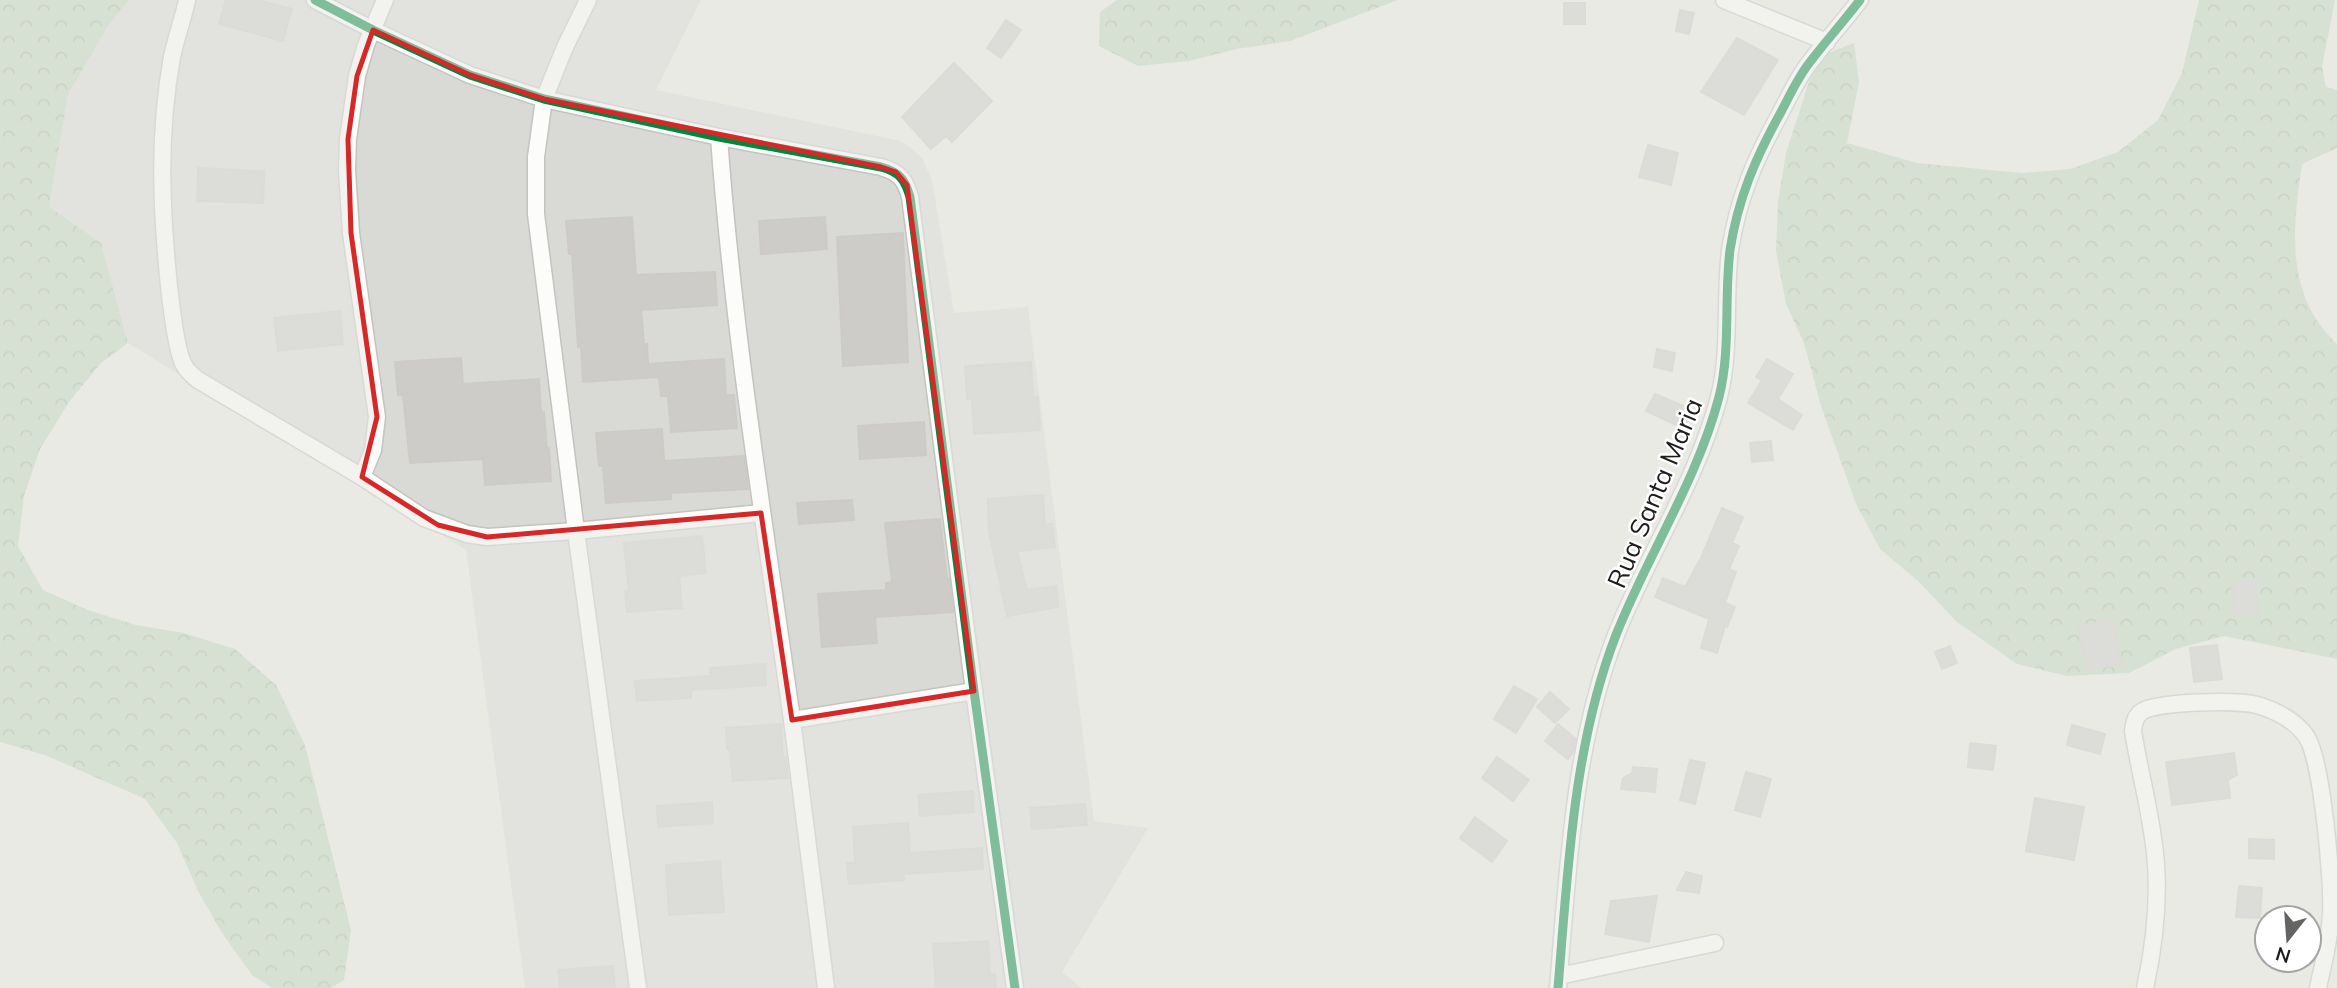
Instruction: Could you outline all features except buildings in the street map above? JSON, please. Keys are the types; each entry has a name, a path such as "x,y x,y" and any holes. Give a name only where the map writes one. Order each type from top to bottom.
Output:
{"street":[{"path":"187,0 173,54 166,96 161,142 162,226 171,304 183,363 198,380 362,477 424,518 460,533 487,537 761,513"},
{"path":"315,0 470,75 544,99 719,137 881,167 896,172 906,185 1015,988"},
{"path":"362,477 373,450 377,417 351,233 348,139 358,76 385,0"},
{"path":"587,0 544,99 536,157 536,214 638,988"},
{"path":"1724,0 1827,42"},
{"name":"Rua Santa Maria","path":"1559,982 1568,861 1578,783 1602,677 1616,634 1704,444 1720,395 1725,358 1730,250 1739,203 1751,170 1799,78 1860,0"},
{"path":"719,137 723,198 761,513 792,720 826,988"},
{"path":"792,720 974,691"},
{"path":"2146,988 2154,949 2156,862 2133,731 2136,718 2147,709 2167,705 2233,702 2256,704 2291,722 2309,740 2319,779 2331,894 2329,934 2318,988"},
{"path":"1559,982 1715,943"}],"highlighted area":[{"path":"373,30 470,75 544,99 881,167 896,172 907,185 974,691 792,720 761,513 487,537 438,525 362,477 377,417 351,233 348,139 357,76"}],"shaded area":[{"path":"129,0 701,0 656,90 896,140 906,144 922,158 932,180 954,313 1028,307 1094,821 1148,828 1062,972 1081,988 525,988 466,550 128,343 101,243 49,208 68,95 108,26"}],"green space":[{"path":"0,0 129,0 108,26 68,95 49,207 101,243 128,343 101,363 69,402 40,449 24,496 18,546 43,590 88,610 136,625 184,633 235,649 276,685 305,745 351,930 344,980 331,988 272,988 252,975 222,933 198,891 177,843 145,799 45,755 0,742"},
{"path":"1117,0 1398,0 1290,41 1237,49 1189,61 1138,66 1099,46 1100,12"},
{"path":"2199,0 2335,0 2322,67 2326,87 2337,90 2337,148 2302,164 2295,240 2299,278 2305,296 2315,318 2337,345 2337,659 2224,636 2176,649 2129,673 2067,676 2017,664 1957,622 1918,581 1880,549 1856,504 1821,406 1804,343 1786,304 1776,251 1778,201 1786,153 1817,57 1854,43 1859,82 1847,143 1917,163 2022,173 2070,169 2118,152 2158,120 2182,73"}],"cycle path":[{"path":"315,0 470,75 544,99 719,137 881,167 897,174 906,185 910,197 1015,988"},
{"path":"1558,988 1575,809 1590,720 1616,635 1710,428 1723,379 1730,250 1743,195 1764,145 1798,80 1860,0"}]}
